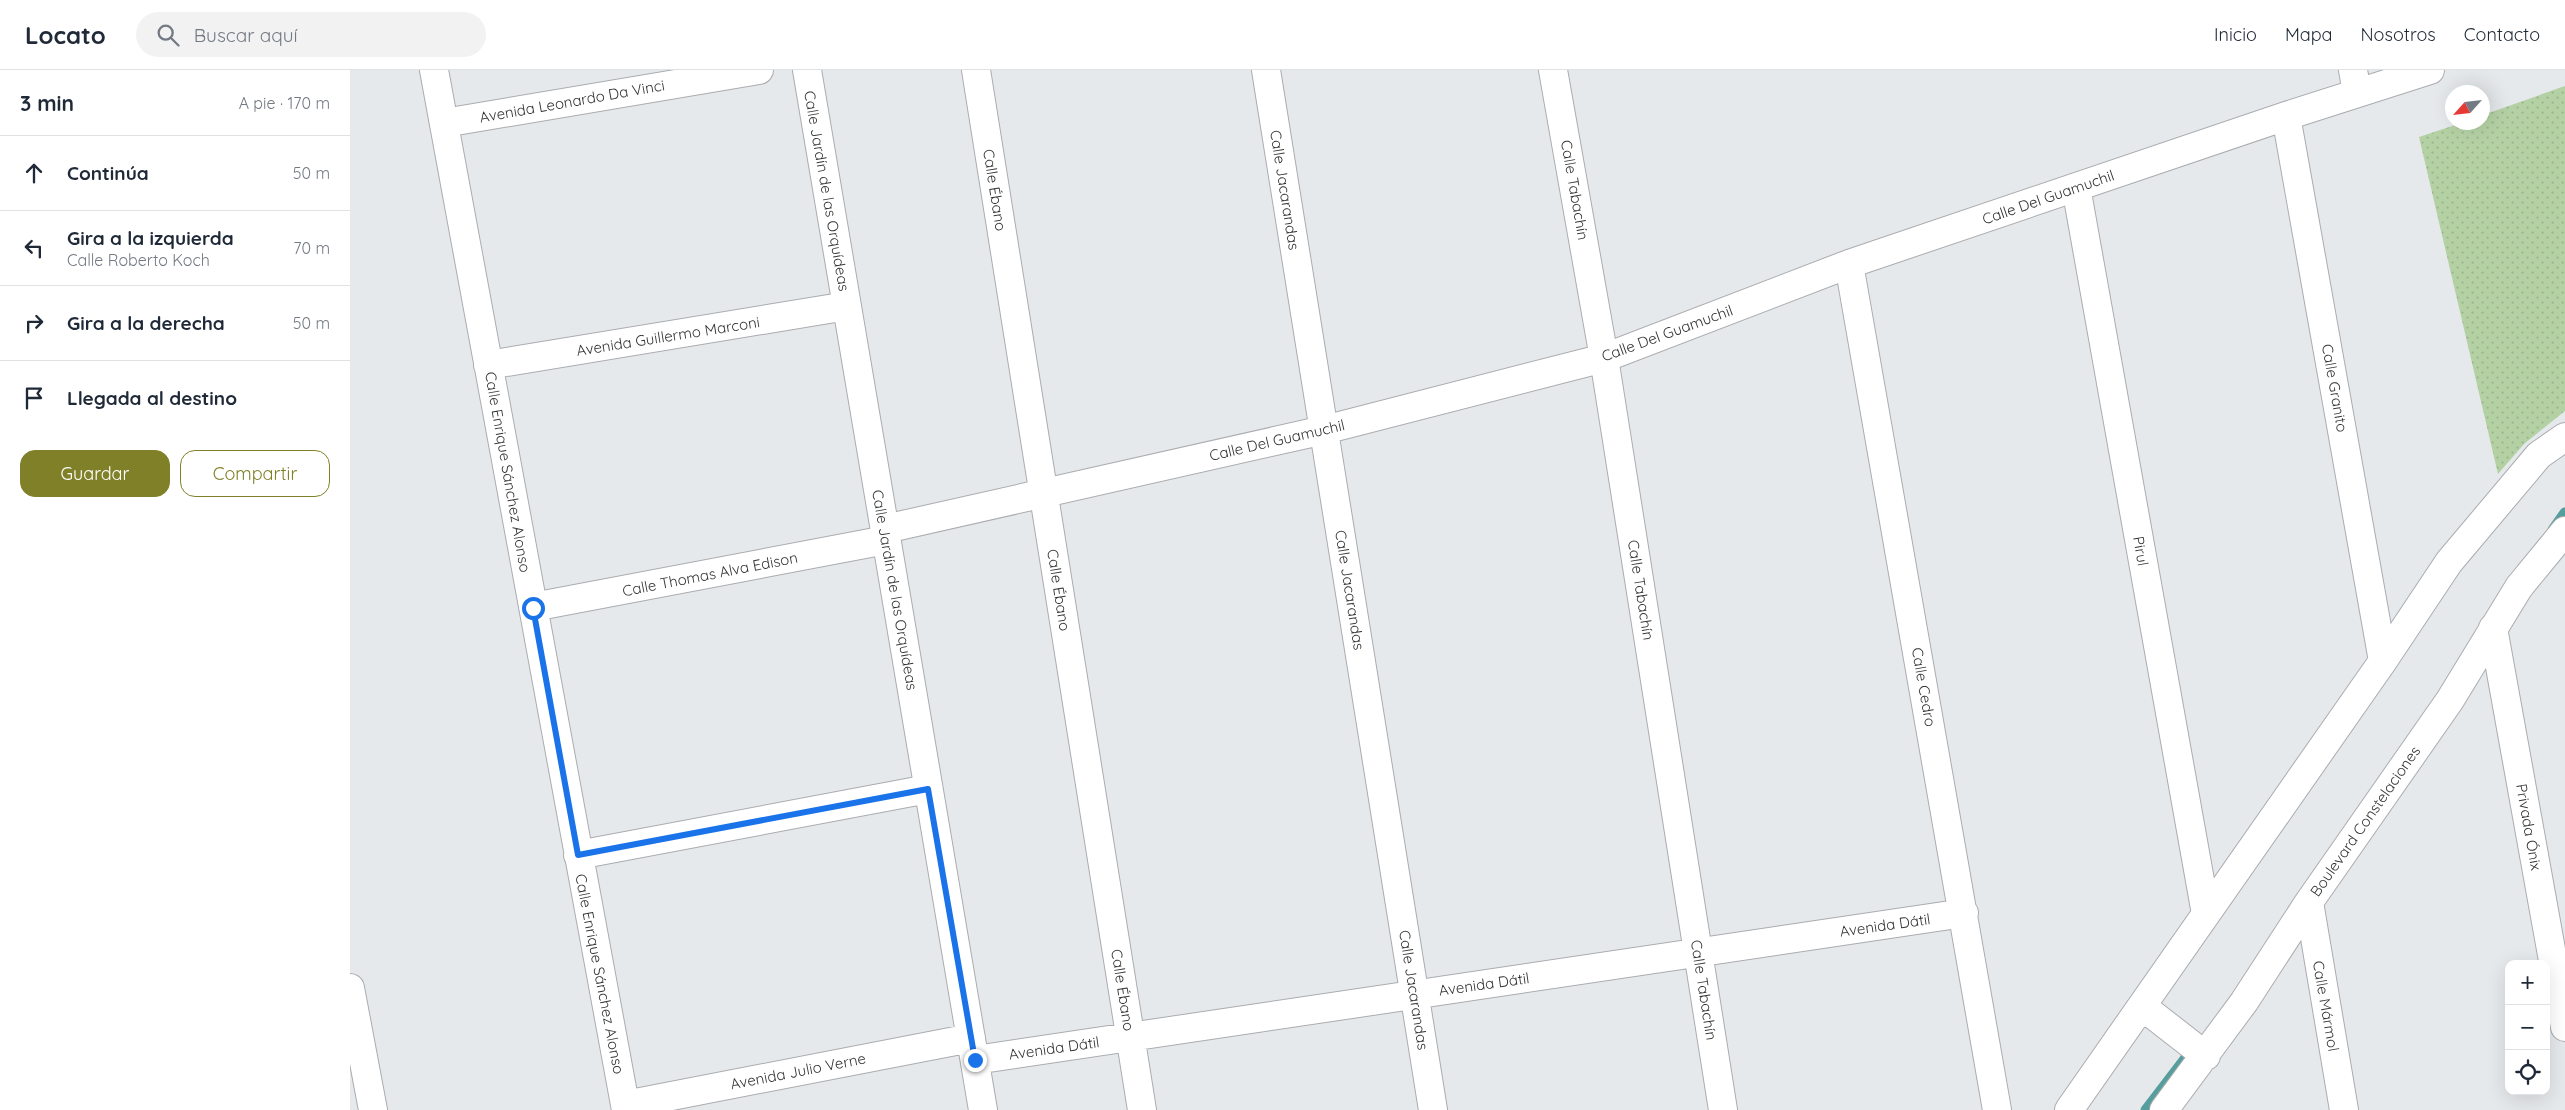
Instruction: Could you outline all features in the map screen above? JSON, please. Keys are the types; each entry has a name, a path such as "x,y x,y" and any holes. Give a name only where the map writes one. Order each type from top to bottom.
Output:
{"street":[{"name":"Calle Enrique Sánchez Alonso","path":"434,70 625,1107"},
{"name":"Avenida Leonardo Da Vinci","path":"444,123 759,70"},
{"name":"Calle Jardín de las Orquídeas","path":"807,70 983,1110"},
{"name":"Calle Ébano","path":"976,70 1142,1110"},
{"name":"Calle Jacarandas","path":"1266,70 1433,1110"},
{"name":"Calle Tabachín","path":"1553,70 1604,358 1723,1110"},
{"name":"Calle Del Guamuchil","path":"886,534 1044,493 1324,430 1604,358 1849,264 2286,116 2355,82 2430,70"},
{"name":"Calle Granito","path":"2286,116 2383,660"},
{"name":"Pirul","path":"2076,187 2206,914"},
{"name":"Calle Cedro","path":"1849,264 1997,1110"},
{"name":"Avenida Guillermo Marconi","path":"488,365 847,306"},
{"path":"2069,1110 2143,1007 2449,562 2498,501 2539,455 2565,437"},
{"name":"Boulevard Constelaciones","path":"2164,1110 2206,1056 2309,902 2450,700 2519,587 2565,531"},
{"name":"Calle Thomas Alva Edison","path":"533,608 886,534"},
{"name":"Privada Ónix","path":"2494,628 2565,1027"},
{"path":"578,855 928,789"},
{"name":"Calle Mármol","path":"2309,902 2344,1110"},
{"name":"Avenida Dátil","path":"973,1049 1130,1037 1964,913"},
{"path":"351,997 373,1110"},
{"path":"2143,1007 2206,1056"},
{"name":"Avenida Julio Verne","path":"625,1107 973,1049"}],"green space":[{"path":"2565,86 2565,411 2524,444 2498,474 2419,137 2445,128 2445,130 2490,130 2490,113"}],"waterway":[{"path":"2553,530 2565,513"},
{"path":"2146,1110 2195,1046"}],"route":[{"path":"533,608 578,855 928,789 975,1060"}]}
